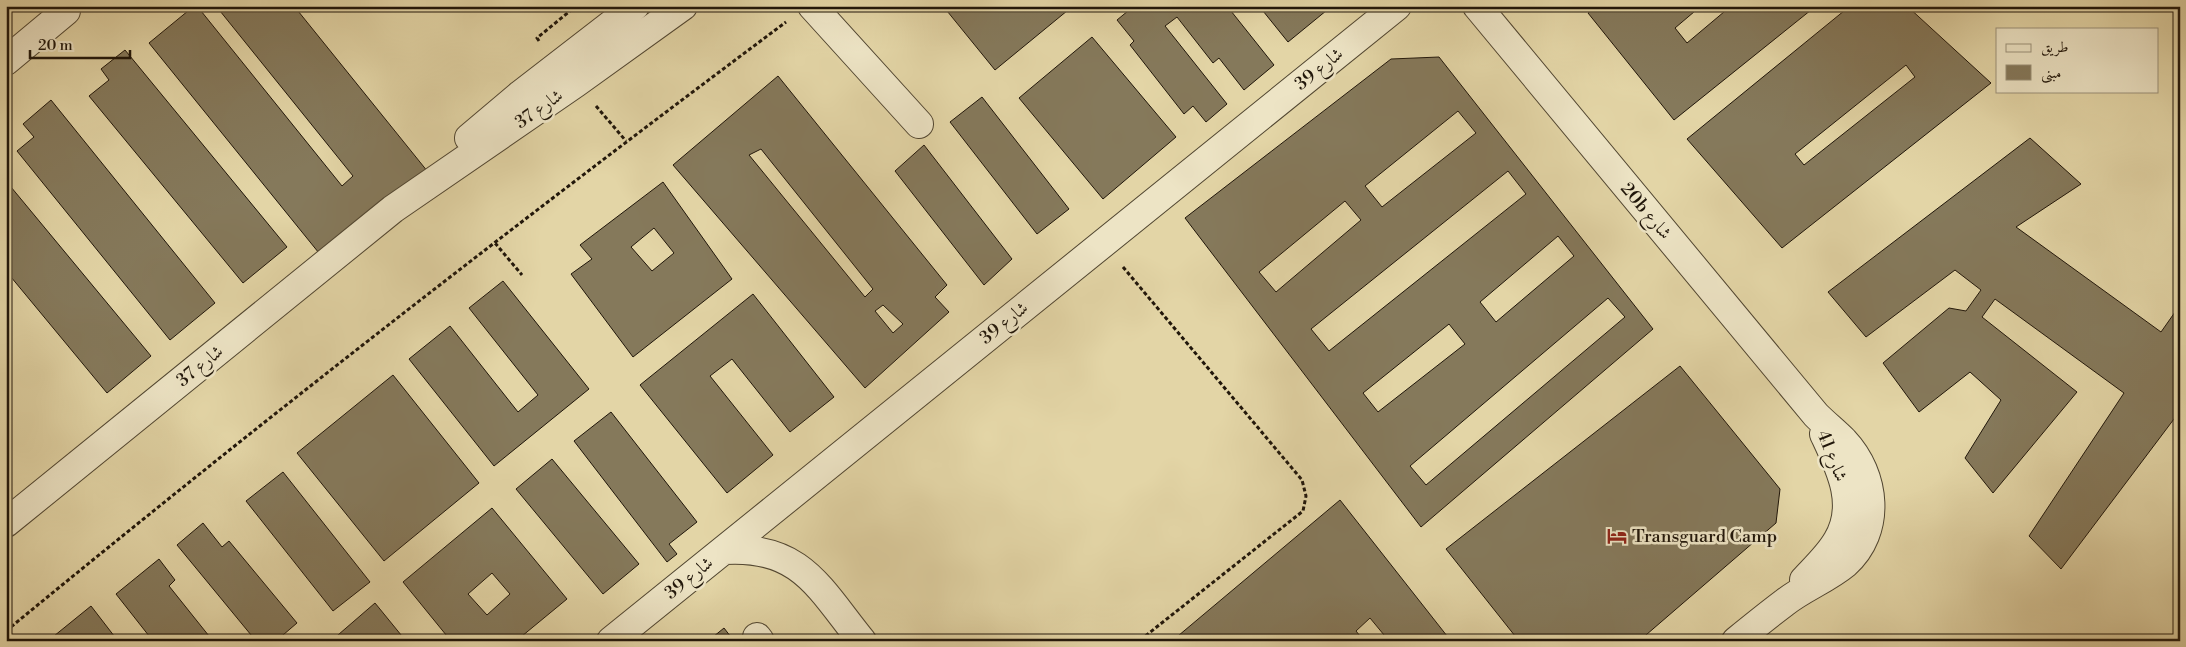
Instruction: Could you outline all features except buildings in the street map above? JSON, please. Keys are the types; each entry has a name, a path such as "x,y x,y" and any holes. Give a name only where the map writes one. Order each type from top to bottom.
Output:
{"street":[{"name":"شارع 37","path":"394,209 465,141 635,6"},
{"name":"شارع 37","path":"6,523 394,209 576,83 683,6"},
{"name":"شارع 39","path":"611,641 1397,6"},
{"name":"20b شارع","path":"1477,6 1816,415"},
{"path":"6,61 66,12"},
{"path":"802,12 918,124"},
{"name":"شارع 41","path":"1736,641 1785,602 1837,542 1846,516 1845,484 1816,415"},
{"path":"724,550 756,550 791,562 807,573 862,641"}],"path":[{"path":"6,631 174,493 495,243 597,164 802,12"},
{"path":"495,243 522,275"},
{"path":"1103,243 1302,480 1305,488 1306,504 1303,511 1139,641"}],"place":[{"name":"Transguard Camp","path":"1617,536"}]}
